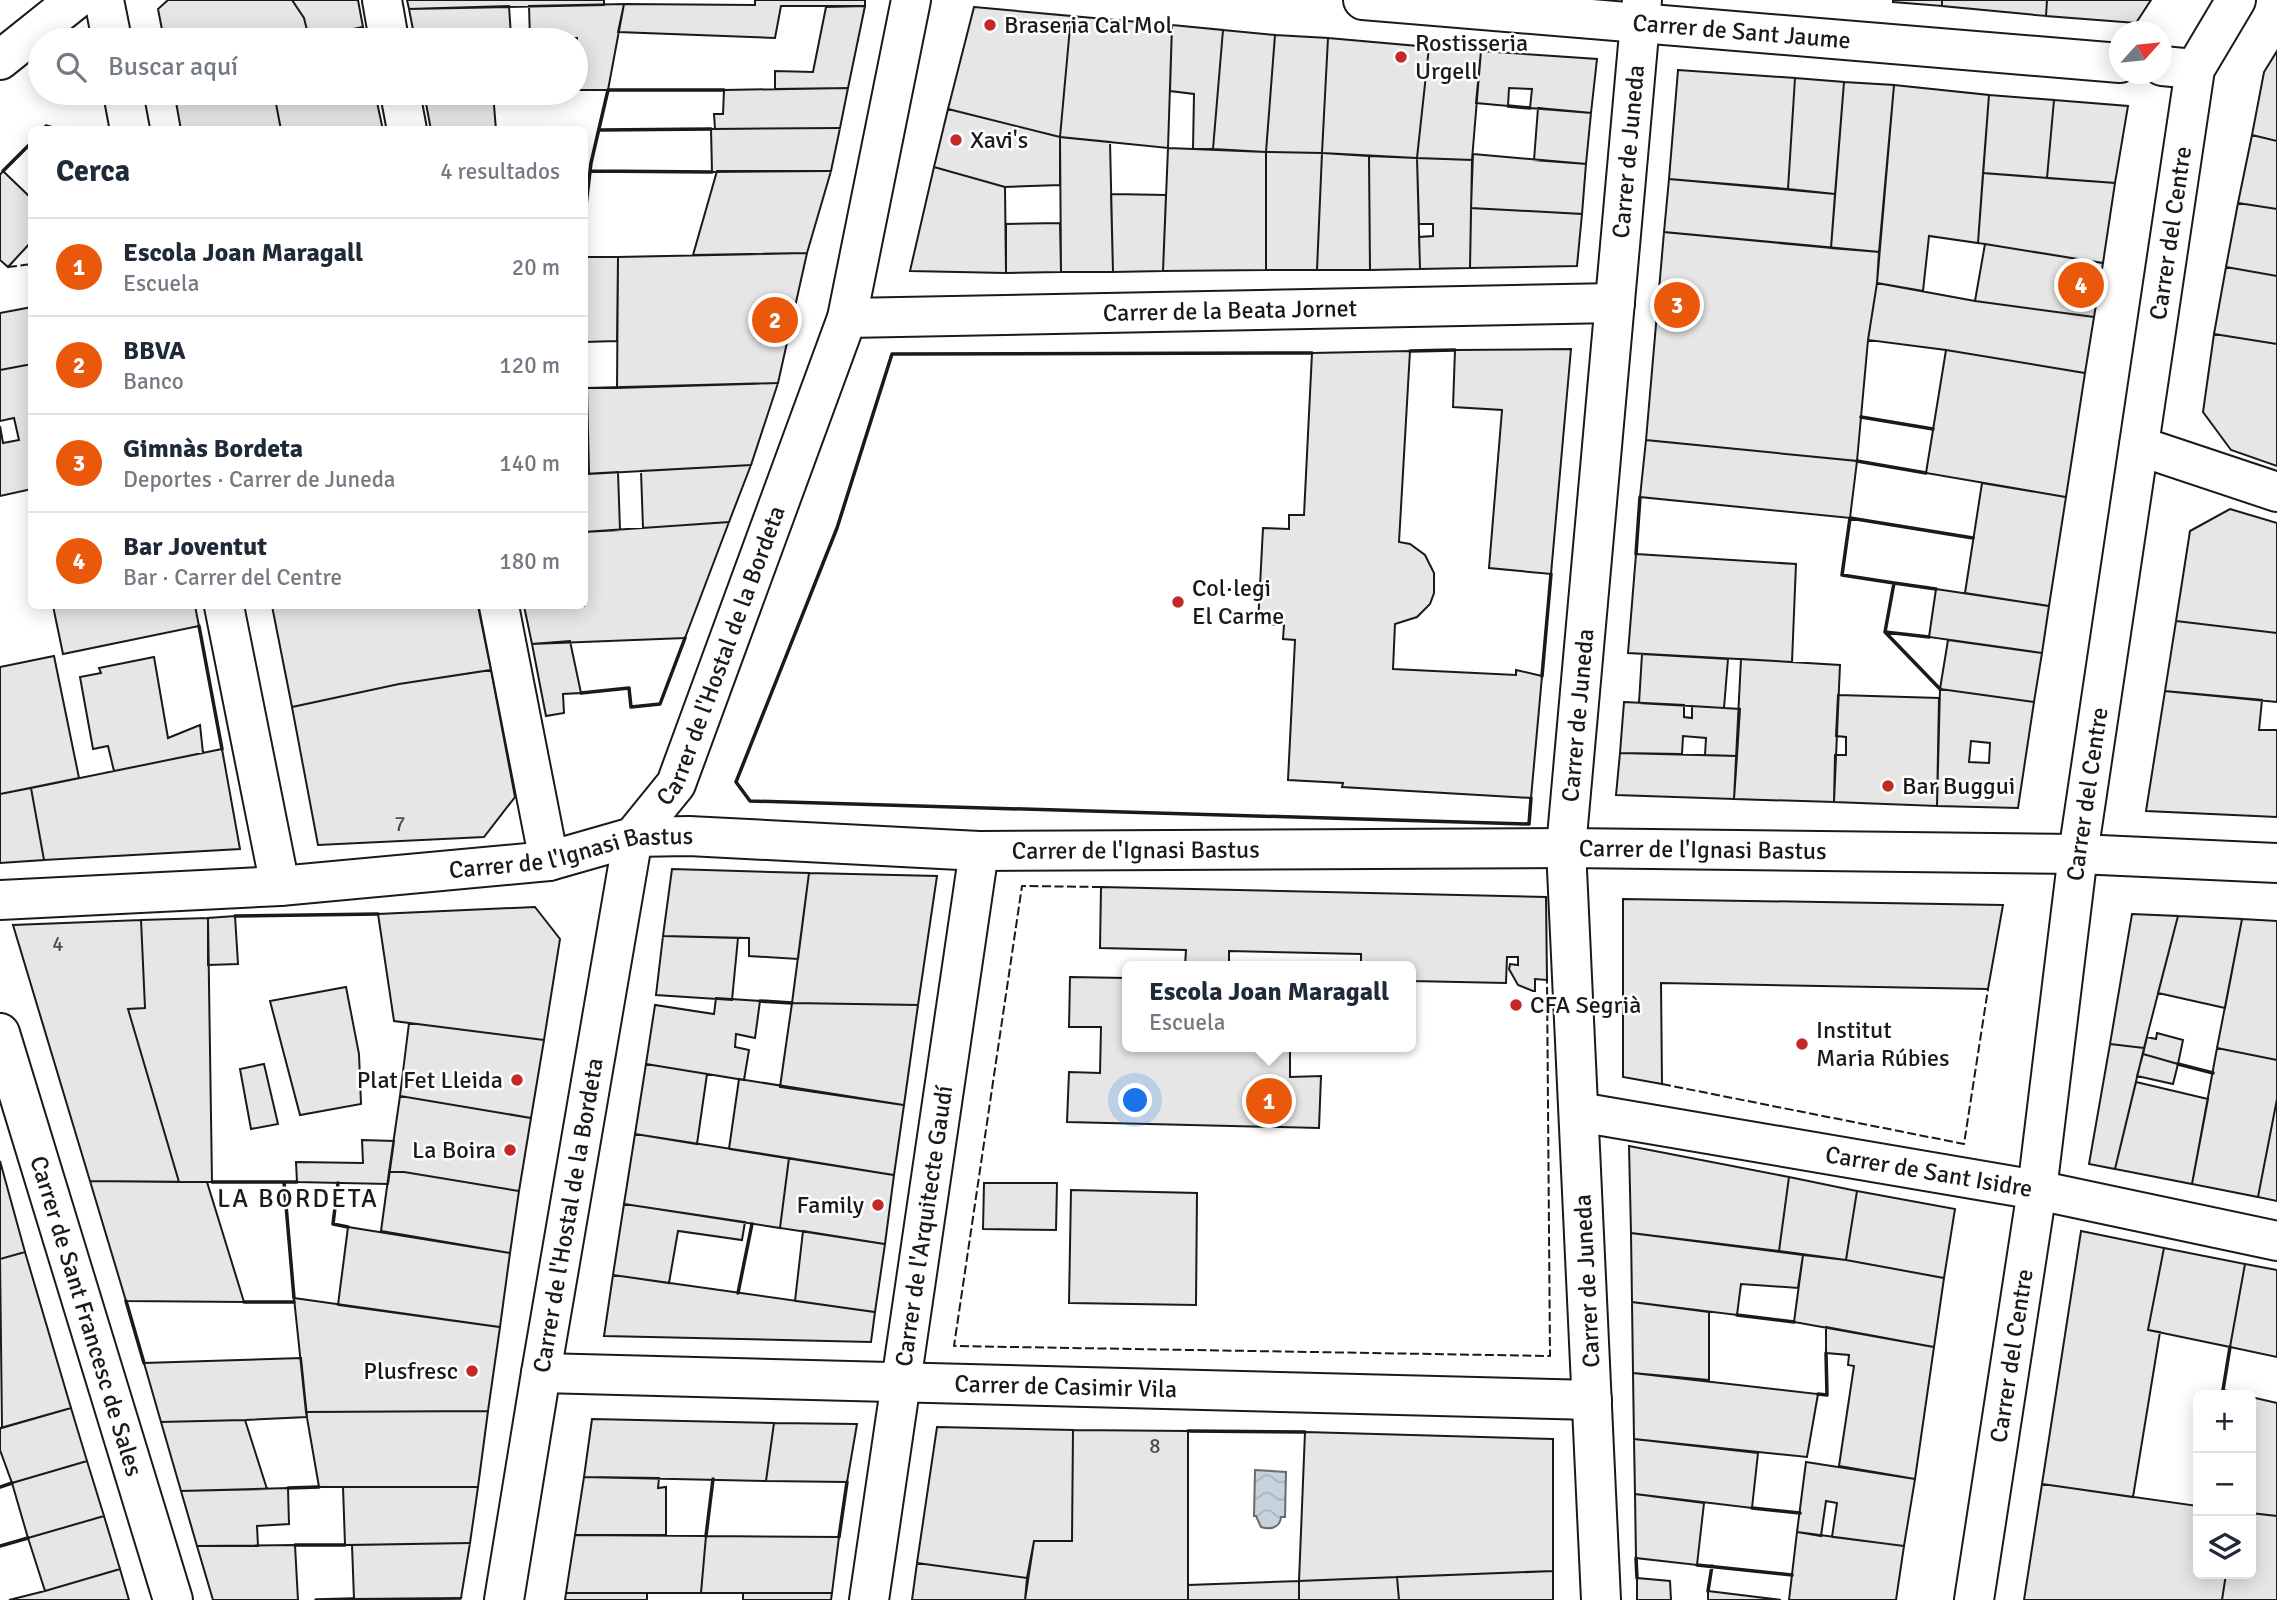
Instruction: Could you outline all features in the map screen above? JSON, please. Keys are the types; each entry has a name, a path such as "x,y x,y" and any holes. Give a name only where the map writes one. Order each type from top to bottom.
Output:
{"street":[{"path":"40,28 75,0"},
{"path":"104,0 110,28"},
{"path":"382,0 388,28"},
{"name":"Carrer de l'Hostal de la Bordeta","path":"504,1600 634,837 676,784 847,318 911,0"},
{"name":"Carrer de Sant Jaume","path":"1363,0 1641,12 2109,62"},
{"name":"Carrer del Centre","path":"1973,1600 2037,1190 2078,855 2139,446 2178,67 2236,0"},
{"name":"Carrer de Juneda","path":"1601,1600 1566,848 1641,12"},
{"path":"0,60 28,38"},
{"path":"125,105 129,126"},
{"path":"402,105 406,126"},
{"name":"Carrer de la Beata Jornet","path":"847,318 1615,303"},
{"path":"2139,446 2277,492"},
{"path":"225,609 280,886"},
{"path":"500,609 549,861"},
{"name":"Carrer de l'Ignasi Bastus","path":"0,900 280,886 549,861 634,837 688,836 979,851 1566,848 2078,855 2277,863"},
{"name":"Carrer de l'Arquitecte Gaudí","path":"869,1600 979,851"},
{"name":"Carrer de Sant Francesc de Sales","path":"0,1033 173,1600"},
{"name":"Carrer de Sant Isidre","path":"1579,1112 2037,1190 2277,1241"},
{"name":"Carrer de Casimir Vila","path":"541,1373 1592,1400"}],"water":[{"path":"1255,1470 1286,1472 1285,1517 1281,1517 1279,1524 1274,1527 1261,1527 1254,1516"}],"building":[{"path":"168,0 292,0 304,18 306,28 162,28 158,9"},
{"path":"292,0 358,0 363,27 306,28 304,18"},
{"path":"407,0 604,0 604,5 409,9"},
{"path":"755,0 865,0 865,6 781,6 775,38 618,32 624,4 755,5"},
{"path":"1942,0 1942,6 1893,2"},
{"path":"1942,0 2047,0 2046,16 1942,6"},
{"path":"2047,0 2151,0 2137,21 2046,16"},
{"path":"624,4 608,90 588,90 588,28 530,28 529,6"},
{"path":"509,6 510,28 413,28 409,9"},
{"path":"865,6 848,88 775,89 775,71 813,72 826,7"},
{"path":"974,7 1071,16 1060,137 948,109"},
{"path":"1071,16 1172,25 1168,148 1060,137"},
{"path":"1172,25 1223,30 1213,149 1193,149 1194,94 1170,91"},
{"path":"1223,30 1275,35 1266,152 1213,149"},
{"path":"1275,35 1328,38 1322,153 1266,152"},
{"path":"1328,38 1429,47 1417,158 1322,153"},
{"path":"1429,47 1481,51 1472,160 1417,158"},
{"path":"1481,51 1597,59 1591,113 1530,108 1532,89 1509,88 1508,106 1476,103"},
{"path":"2277,51 2277,141 2252,135 2264,72"},
{"path":"1678,70 1795,78 1788,189 1669,179"},
{"path":"1795,78 1844,82 1835,194 1788,189"},
{"path":"1844,82 1894,85 1879,252 1831,248"},
{"path":"1894,85 1989,95 1978,243 1929,236 1923,291 1877,283"},
{"path":"848,88 840,128 715,129 714,114 723,114 724,90"},
{"path":"1989,95 2054,100 2047,178 1983,173"},
{"path":"2054,100 2128,106 2115,183 2047,178"},
{"path":"177,105 276,105 280,126 180,126"},
{"path":"276,105 378,105 382,126 280,126"},
{"path":"426,105 494,105 496,126 430,126"},
{"path":"1538,108 1591,113 1586,164 1534,160"},
{"path":"948,109 1060,137 1060,185 1005,187 934,167"},
{"path":"840,128 831,171 712,172 711,129"},
{"path":"2252,135 2277,141 2277,209 2238,203"},
{"path":"1060,137 1110,142 1113,272 1061,272"},
{"path":"1168,148 1266,152 1266,270 1163,271"},
{"path":"1266,152 1322,153 1317,270 1266,270"},
{"path":"1322,153 1369,156 1370,270 1317,270"},
{"path":"1473,154 1586,164 1582,214 1471,208"},
{"path":"1369,156 1417,158 1420,269 1370,270"},
{"path":"1417,158 1472,160 1470,268 1420,269 1419,237 1433,236 1433,224 1419,224"},
{"path":"934,167 1005,187 1006,273 910,271"},
{"path":"3,171 28,195 28,245 8,267 0,260 0,175"},
{"path":"717,171 831,171 807,253 693,255"},
{"path":"1983,173 2115,183 2103,263 1978,243"},
{"path":"1669,179 1835,194 1831,248 1664,232"},
{"path":"1111,194 1166,195 1163,271 1113,272"},
{"path":"2238,203 2277,209 2277,276 2226,267"},
{"path":"1471,208 1582,214 1577,266 1470,268"},
{"path":"1060,223 1061,272 1006,273 1006,224"},
{"path":"1664,232 1879,252 1857,461 1646,440"},
{"path":"1985,244 2103,263 2094,317 1975,301"},
{"path":"807,253 778,383 617,388 618,257"},
{"path":"588,257 618,257 617,341 588,342"},
{"path":"2226,267 2277,276 2277,344 2214,334"},
{"path":"1877,283 1975,301 2094,317 2085,373 1868,340"},
{"path":"28,308 28,365 0,370 0,313"},
{"path":"2214,334 2277,344 2277,466 2231,450 2203,412"},
{"path":"1571,349 1551,574 1489,568 1502,410 1453,407 1455,350"},
{"path":"1946,350 2085,373 2066,497 1926,473"},
{"path":"1410,351 1399,542 1410,544 1425,555 1434,573 1434,593 1430,604 1417,617 1395,624 1393,669 1516,675 1516,670 1542,676 1531,798 1342,787 1343,783 1288,780 1295,640 1283,639 1284,625 1258,624 1263,528 1289,529 1289,515 1304,515 1312,353"},
{"path":"28,365 28,490 0,496 0,426 3,443 19,440 14,418 0,421 0,370"},
{"path":"778,383 751,465 589,474 588,388"},
{"path":"1646,440 1857,461 1850,518 1640,497"},
{"path":"751,465 729,522 643,528 641,471"},
{"path":"618,472 620,530 588,532 588,474"},
{"path":"1982,483 2066,497 2049,606 1965,593"},
{"path":"2230,509 2277,523 2277,633 2176,621 2190,531"},
{"path":"729,522 685,638 532,644 525,609 588,609 588,532"},
{"path":"1636,554 1796,564 1792,662 1628,653"},
{"path":"1936,589 2049,606 2042,653 1929,637"},
{"path":"54,609 196,609 199,626 63,654"},
{"path":"273,609 479,609 491,670 399,684 292,707"},
{"path":"2176,621 2277,633 2277,702 2165,691"},
{"path":"1948,640 2042,653 2034,702 1940,689"},
{"path":"570,641 581,693 563,694 564,713 546,716 532,644"},
{"path":"1642,654 1728,659 1724,708 1639,703"},
{"path":"54,656 79,778 0,794 0,667"},
{"path":"154,657 168,738 200,725 203,753 114,771 108,746 93,749 80,677 101,673 99,668"},
{"path":"1741,659 1840,665 1834,802 1734,799"},
{"path":"491,670 515,797 484,837 318,845 292,707 399,684"},
{"path":"1940,689 2034,702 2018,808 1937,806","holes":["1971,741 1990,743 1989,763 1969,762"]},
{"path":"2165,691 2262,700 2259,730 2277,730 2277,817 2146,811"},
{"path":"1838,695 1939,698 1937,806 1834,802 1835,755 1846,755 1846,737 1836,736"},
{"path":"1624,702 1684,705 1684,717 1692,718 1692,706 1740,709 1737,756 1705,755 1706,738 1683,736 1682,754 1620,753"},
{"path":"222,749 240,849 44,860 31,788"},
{"path":"1620,753 1737,756 1734,799 1616,795"},
{"path":"31,788 44,860 0,863 0,794"},
{"path":"672,869 809,873 798,959 749,956 749,938 663,936"},
{"path":"809,873 937,876 918,1005 792,1003"},
{"path":"1101,887 1546,897 1547,980 1535,979 1535,991 1518,985 1509,969 1510,964 1518,965 1518,957 1507,957 1506,983 1416,981 1416,961 1361,961 1361,954 1229,951 1229,961 1185,961 1186,950 1100,948"},
{"path":"1623,899 2003,905 1988,989 1661,983 1662,1084 1623,1077"},
{"path":"535,907 560,939 544,1040 394,1021 378,914"},
{"path":"2132,914 2178,916 2144,1048 2110,1044"},
{"path":"235,916 238,964 208,965 208,918"},
{"path":"2178,916 2242,919 2225,1008 2158,993"},
{"path":"208,918 212,1182 179,1182 128,1009 145,1008 141,920"},
{"path":"2242,919 2277,921 2277,1060 2217,1048"},
{"path":"141,920 145,1008 128,1009 179,1182 90,1181 13,925"},
{"path":"663,936 738,938 732,1000 656,995"},
{"path":"1070,977 1122,978 1122,1052 1290,1052 1290,1077 1321,1076 1319,1128 1067,1122 1069,1072 1100,1073 1101,1027 1069,1027"},
{"path":"346,987 359,1054 361,1104 300,1115 270,1001"},
{"path":"716,998 760,1001 755,1038 736,1034 735,1047 749,1050 744,1080 646,1064 655,1005 714,1014"},
{"path":"792,1003 918,1005 904,1105 780,1087"},
{"path":"409,1023 544,1040 531,1118 400,1096"},
{"path":"2157,1033 2183,1040 2178,1064 2143,1054 2147,1037 2156,1039"},
{"path":"2110,1044 2144,1048 2115,1169 2089,1164"},
{"path":"2217,1048 2277,1060 2277,1099 2258,1197 2192,1184"},
{"path":"2143,1054 2178,1064 2173,1084 2137,1076"},
{"path":"264,1064 278,1124 251,1129 240,1069"},
{"path":"646,1064 707,1074 697,1144 635,1134"},
{"path":"739,1079 904,1105 894,1175 729,1149"},
{"path":"2136,1082 2208,1099 2192,1184 2115,1169"},
{"path":"400,1096 531,1118 519,1191 404,1172 389,1172"},
{"path":"2277,1099 2277,1201 2258,1197"},
{"path":"635,1134 789,1158 780,1228 624,1204"},
{"path":"362,1140 394,1141 388,1184 297,1182 296,1162 363,1163"},
{"path":"1629,1146 1789,1177 1779,1251 1631,1233"},
{"path":"789,1158 894,1175 885,1244 780,1228"},
{"path":"0,1161 25,1252 0,1259"},
{"path":"389,1172 404,1172 519,1191 510,1253 381,1231"},
{"path":"1789,1177 1857,1191 1846,1260 1779,1251"},
{"path":"90,1181 207,1182 244,1302 126,1301"},
{"path":"984,1183 1057,1183 1056,1230 983,1229"},
{"path":"1071,1190 1197,1193 1196,1305 1069,1303"},
{"path":"1857,1191 1955,1209 1944,1278 1846,1260"},
{"path":"624,1204 745,1222 742,1240 678,1231 669,1283 613,1275"},
{"path":"348,1227 510,1253 500,1327 338,1305"},
{"path":"803,1231 885,1244 875,1312 795,1301"},
{"path":"2081,1231 2164,1248 2148,1330 2160,1332 2133,1497 2042,1484"},
{"path":"1631,1233 1803,1255 1798,1288 1741,1284 1737,1315 1632,1302"},
{"path":"2164,1248 2245,1264 2230,1347 2148,1330"},
{"path":"25,1252 71,1408 2,1428 0,1259"},
{"path":"1803,1255 1944,1278 1934,1347 1794,1322"},
{"path":"2245,1264 2277,1270 2277,1357 2230,1347"},
{"path":"613,1275 875,1312 871,1342 604,1336"},
{"path":"294,1298 500,1327 488,1411 306,1412"},
{"path":"1632,1302 1709,1312 1709,1380 1633,1373"},
{"path":"1826,1327 1934,1347 1915,1479 1839,1466 1854,1366 1848,1365 1849,1355 1826,1353"},
{"path":"301,1358 307,1417 245,1420 161,1422 144,1363"},
{"path":"1633,1373 1818,1394 1807,1457 1634,1439"},
{"path":"2256,1398 2277,1403 2277,1516 2256,1514"},
{"path":"71,1408 87,1461 12,1483 0,1450 0,1428"},
{"path":"488,1411 478,1487 319,1487 306,1412"},
{"path":"592,1419 774,1423 766,1481 584,1477"},
{"path":"245,1420 267,1489 181,1491 161,1422"},
{"path":"774,1423 857,1424 847,1482 766,1481"},
{"path":"937,1427 1073,1430 1072,1541 1034,1541 1027,1578 917,1563"},
{"path":"1073,1430 1188,1431 1188,1600 1025,1600 1034,1541 1072,1541"},
{"path":"1305,1432 1553,1439 1553,1571 1299,1581"},
{"path":"1634,1439 1758,1453 1752,1508 1635,1494"},
{"path":"87,1461 104,1516 28,1538 12,1483"},
{"path":"1806,1462 1915,1479 1904,1546 1832,1537 1837,1503 1826,1501 1821,1536 1797,1532"},
{"path":"584,1477 659,1478 658,1488 666,1487 666,1535 575,1535"},
{"path":"2042,1484 2193,1505 2193,1579 2225,1579 2222,1600 2024,1600"},
{"path":"343,1487 478,1487 470,1543 345,1545"},
{"path":"288,1488 289,1524 257,1526 258,1546 197,1546 181,1491"},
{"path":"1635,1494 1704,1503 1697,1565 1636,1558"},
{"path":"2256,1514 2277,1516 2277,1600 2222,1600 2225,1579 2256,1579"},
{"path":"104,1516 120,1569 45,1591 28,1538"},
{"path":"1797,1532 1904,1546 1896,1600 1789,1600"},
{"path":"575,1535 706,1536 701,1593 566,1593"},
{"path":"706,1536 839,1537 832,1593 701,1593"},
{"path":"470,1543 461,1598 354,1599 352,1545"},
{"path":"295,1545 298,1600 213,1600 197,1546"},
{"path":"917,1563 1027,1578 1025,1600 912,1600"},
{"path":"120,1569 129,1600 9,1600 45,1591"},
{"path":"1553,1571 1553,1600 1399,1600 1397,1577"},
{"path":"1397,1577 1399,1600 1299,1600 1299,1581"},
{"path":"1637,1578 1670,1581 1671,1600 1637,1600"},
{"path":"1299,1581 1299,1600 1188,1600 1188,1585"},
{"path":"1708,1591 1781,1600 1708,1600"},
{"path":"566,1593 647,1593 647,1600 565,1600"},
{"path":"743,1593 832,1593 831,1600 743,1600"},
{"path":"461,1598 460,1600 362,1600 362,1599"}],"fence":[{"path":"8,267 28,264"},
{"path":"1101,887 1022,886 954,1346 1550,1356 1547,980"},
{"path":"1662,1084 1964,1144 1988,989"}],"wall":[{"path":"588,188 591,163 608,90 724,90"},
{"path":"1508,106 1530,108"},
{"path":"599,130 711,129"},
{"path":"3,171 28,146"},
{"path":"590,171 712,172"},
{"path":"1410,351 1455,350"},
{"path":"1312,353 892,354 837,528 736,782 750,801 1529,824 1531,798"},
{"path":"1861,417 1933,429"},
{"path":"1857,461 1926,473"},
{"path":"1636,554 1640,497"},
{"path":"1940,689 1885,632 1894,583 1842,575 1850,518 1973,538"},
{"path":"1542,676 1551,574"},
{"path":"1894,583 1936,589"},
{"path":"199,626 222,749"},
{"path":"1885,632 1929,637"},
{"path":"581,693 629,688 631,707 660,704 685,638"},
{"path":"235,916 378,914"},
{"path":"760,1001 792,1003"},
{"path":"2178,1064 2213,1073"},
{"path":"212,1182 297,1182"},
{"path":"284,1182 294,1298"},
{"path":"338,1183 333,1224 348,1227"},
{"path":"738,1293 752,1224"},
{"path":"126,1301 144,1363"},
{"path":"244,1302 294,1302"},
{"path":"1737,1315 1794,1322"},
{"path":"2223,1390 2230,1347"},
{"path":"1818,1394 1827,1395 1826,1353"},
{"path":"1188,1431 1305,1432"},
{"path":"706,1536 713,1479"},
{"path":"839,1537 847,1482"},
{"path":"0,1487 12,1483"},
{"path":"288,1488 319,1487"},
{"path":"1752,1508 1800,1513"},
{"path":"0,1546 28,1538"},
{"path":"295,1545 345,1545"},
{"path":"1636,1558 1637,1578"},
{"path":"1697,1565 1792,1575"},
{"path":"1708,1591 1712,1566"},
{"path":"316,1600 354,1599"}],"place":[{"name":"Braseria Cal Mol","path":"990,25"},
{"name":"Rostisseria Urgell","path":"1401,57"},
{"name":"Xavi's","path":"956,140"},
{"name":"Bar Joventut","path":"2081,285"},
{"name":"Gimnàs Bordeta","path":"1677,305"},
{"name":"BBVA","path":"775,320"},
{"name":"Col·legi El Carme","path":"1178,602"},
{"name":"Bar Buggui","path":"1888,786"},
{"name":"CFA Segrià","path":"1516,1005"},
{"name":"Institut Maria Rúbies","path":"1802,1044"},
{"name":"Plat Fet Lleida","path":"517,1080"},
{"name":"Escola Joan Maragall","path":"1269,1101"},
{"name":"La Boira","path":"510,1150"},
{"name":"Family","path":"878,1205"},
{"name":"Plusfresc","path":"472,1371"}],"district":[{"name":"LA BORDETA","path":"298,1198"}]}
